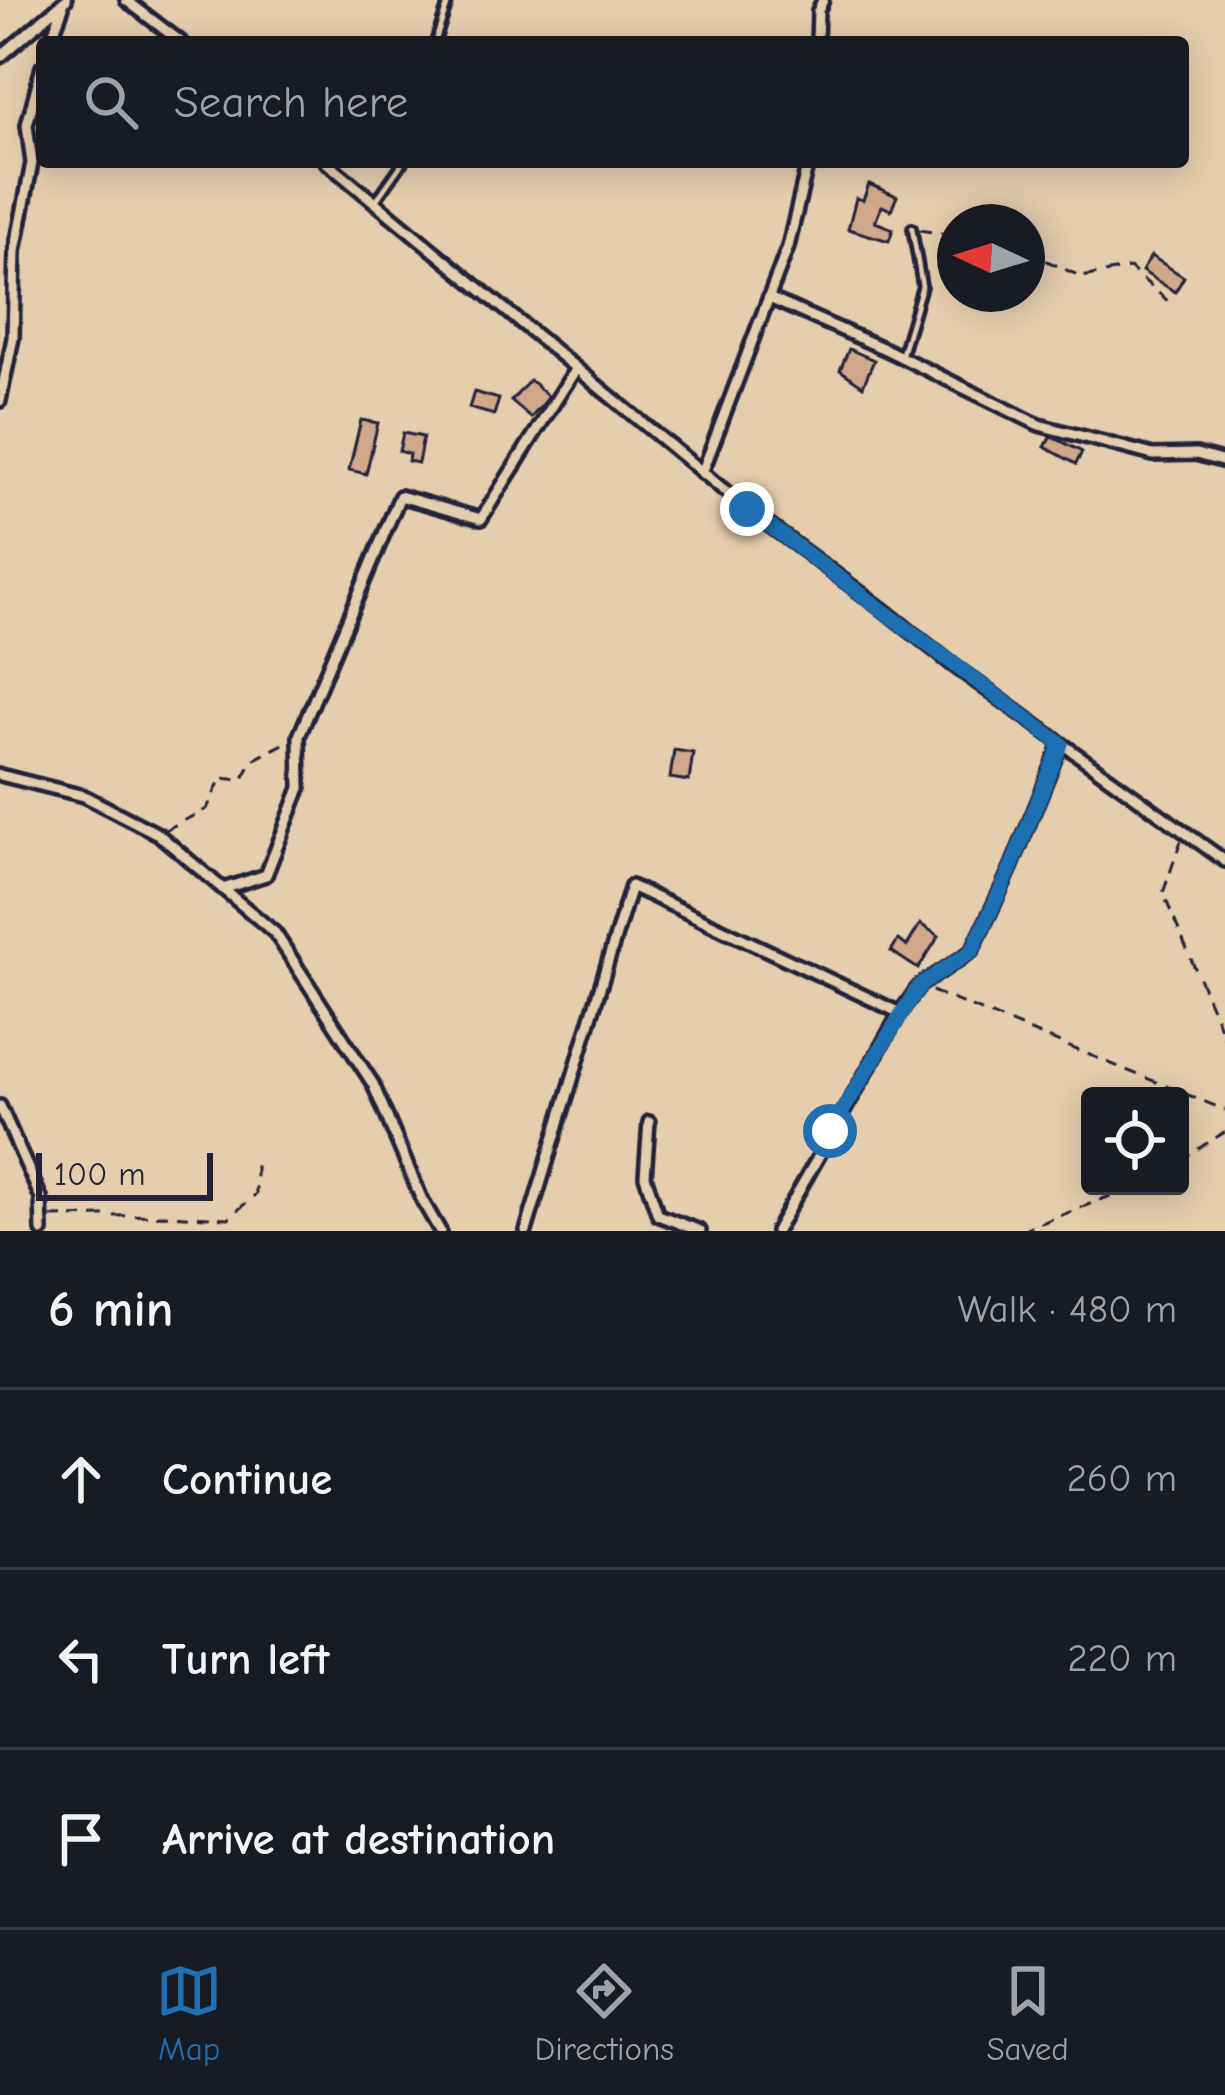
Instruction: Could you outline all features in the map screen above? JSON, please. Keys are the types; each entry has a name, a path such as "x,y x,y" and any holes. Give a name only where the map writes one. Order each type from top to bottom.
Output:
{"street":[{"path":"126,0 173,36"},
{"path":"817,36 823,0"},
{"path":"52,36 66,1"},
{"path":"0,57 66,1"},
{"path":"0,401 14,338 15,251 32,163 27,124 36,90"},
{"path":"333,168 702,472 1061,744 1225,861"},
{"path":"702,472 788,248 807,168"},
{"path":"769,298 1039,424 1154,455 1196,454 1225,463"},
{"path":"223,890 266,875 300,788 299,736 400,496 481,519 575,370"},
{"path":"776,1231 900,1012 919,986 972,951 1061,744"},
{"path":"0,776 84,796 158,834 275,933 373,1084 440,1231"},
{"path":"526,1231 631,886 900,1012"},
{"path":"0,1106 41,1198 42,1231"},
{"path":"649,1123 645,1176 658,1216 700,1231"}],"lane":[{"path":"437,36 449,0"},
{"path":"375,202 399,168"},
{"path":"902,357 922,286 912,229"}],"path":[{"path":"912,229 937,233"},
{"path":"1045,260 1082,277 1130,268 1169,302"},
{"path":"158,834 207,808 221,778 242,780 253,760 299,736"},
{"path":"1183,834 1163,893 1225,1040"},
{"path":"919,986 1225,1110"},
{"path":"1189,1154 1225,1132"},
{"path":"44,1217 229,1218 256,1194 256,1164"},
{"path":"1021,1231 1113,1195"}],"building":[{"path":"869,184 897,196 891,210 882,206 875,222 893,229 889,241 848,229 856,198 863,200"},
{"path":"1151,256 1184,277 1175,292 1142,271"},
{"path":"849,349 874,360 863,386 840,370"},
{"path":"530,380 549,397 531,418 511,401"},
{"path":"474,392 499,399 494,415 469,408"},
{"path":"361,420 378,423 366,474 349,470"},
{"path":"403,433 423,437 418,463 408,461 409,454 399,451"},
{"path":"1051,436 1082,452 1076,464 1045,447"},
{"path":"674,750 693,753 689,781 670,778"},
{"path":"920,924 939,936 918,969 891,951 898,940 907,946"}],"route":[{"path":"747,509 1061,744 972,951 919,986 830,1131"}]}
